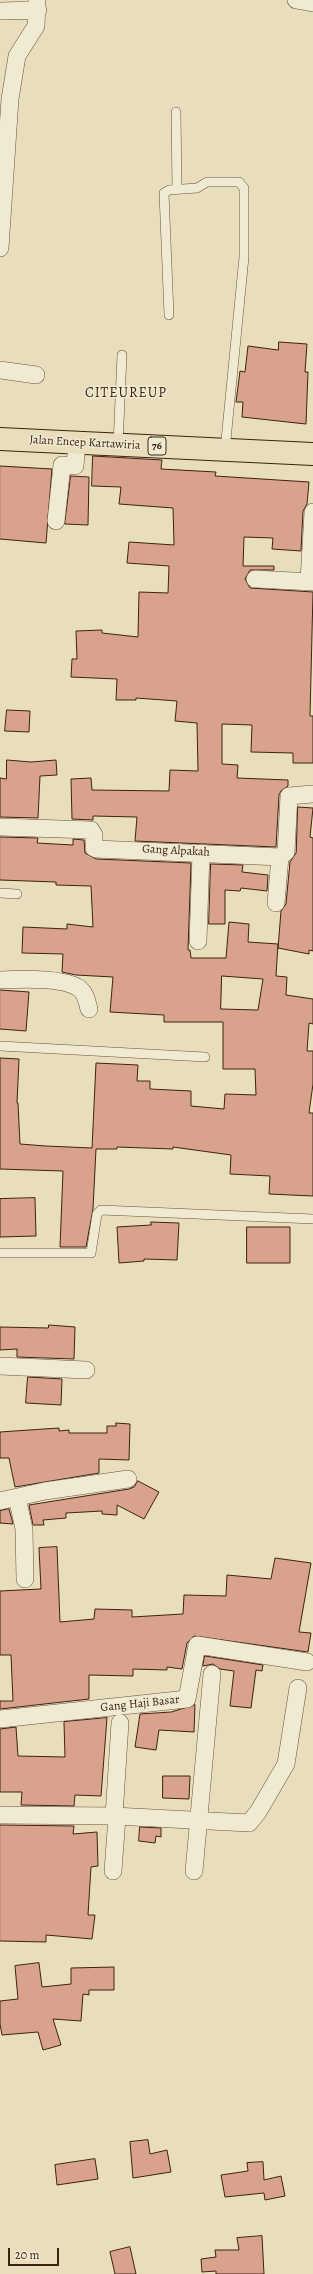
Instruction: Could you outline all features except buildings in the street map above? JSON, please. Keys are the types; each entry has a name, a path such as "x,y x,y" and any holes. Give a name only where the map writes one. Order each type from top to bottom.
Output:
{"main road":[{"name":"Jalan Encep Kartawiria","path":"0,439 313,454"}],"street":[{"path":"296,0 313,3"},
{"path":"0,12 38,5 36,26 17,56 10,99 0,248"},
{"path":"0,370 36,375"},
{"path":"56,521 62,466 75,466 77,443"},
{"path":"255,579 311,581 313,512"},
{"path":"276,903 280,857 286,852 289,796 313,794"},
{"name":"Gang Alpakah","path":"0,827 91,830 94,835 95,848 280,857"},
{"path":"198,941 201,853"},
{"path":"0,980 35,978 79,988 85,995 89,1009"},
{"path":"0,1366 86,1370"},
{"path":"0,1501 45,1491 128,1479"},
{"path":"17,1497 24,1529 25,1579"},
{"name":"Gang Haji Basar","path":"0,1719 187,1699 197,1645 307,1662"},
{"path":"194,1871 212,1674"},
{"path":"0,1815 115,1817 246,1823 252,1820 286,1764 298,1688"},
{"path":"113,1871 120,1723"}],"lane":[{"path":"176,112 177,189"},
{"path":"169,315 164,193 168,190 197,188 212,181 239,182 244,188 244,257 225,450"},
{"path":"118,445 122,355"},
{"path":"0,893 17,894"},
{"path":"0,1046 205,1057"},
{"path":"0,1252 91,1253 97,1214 101,1210 313,1219"}],"district":[{"name":"CITEUREUP","path":"126,394"}]}
